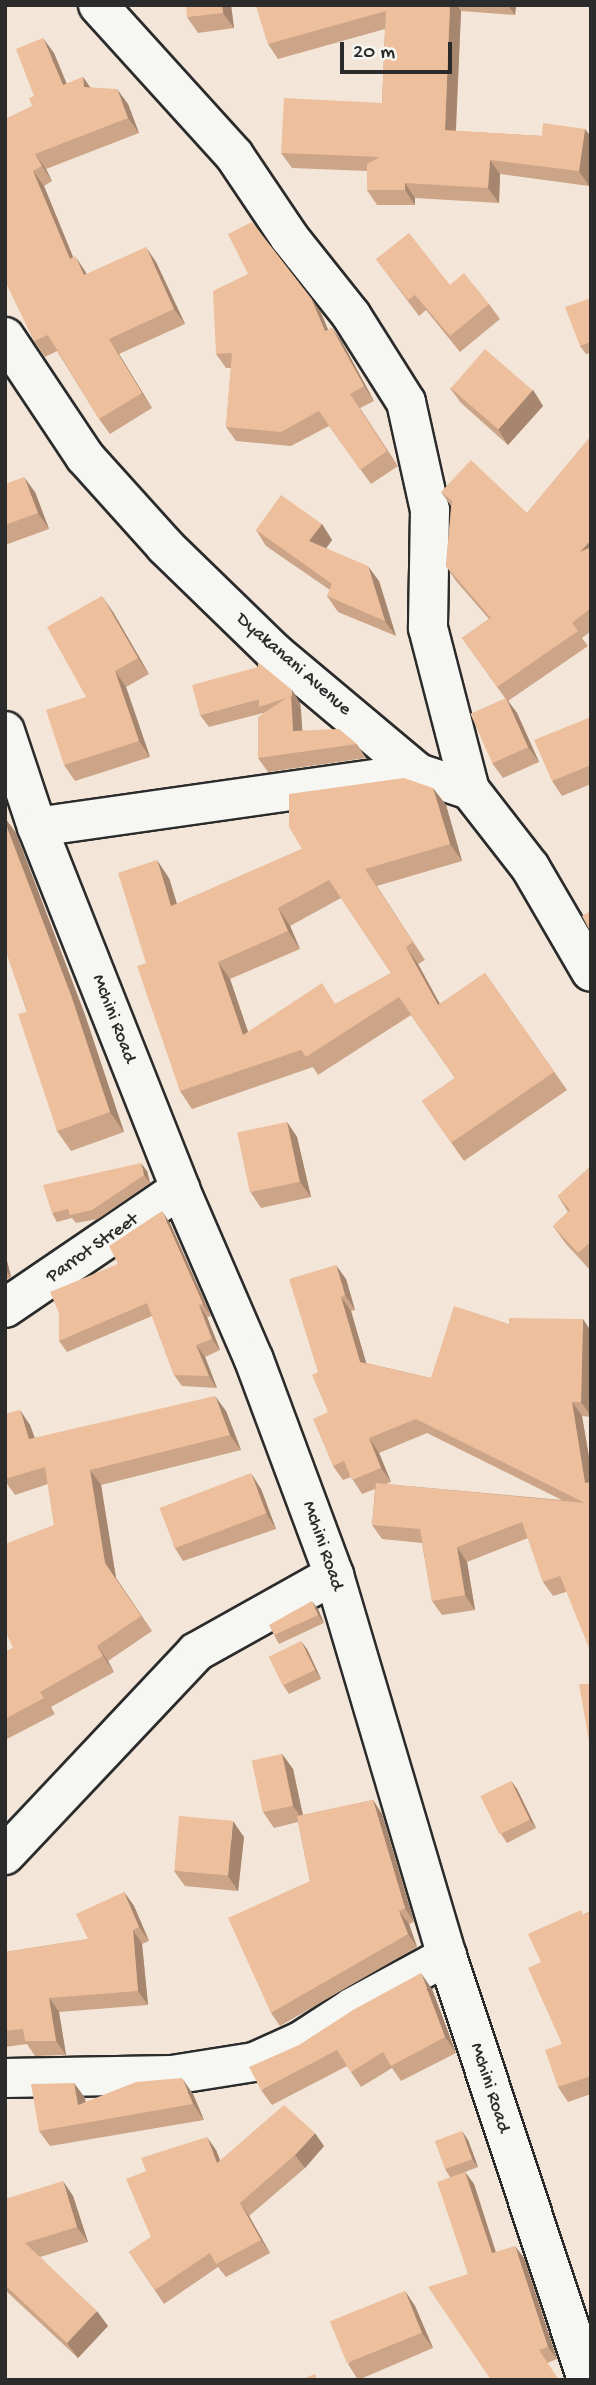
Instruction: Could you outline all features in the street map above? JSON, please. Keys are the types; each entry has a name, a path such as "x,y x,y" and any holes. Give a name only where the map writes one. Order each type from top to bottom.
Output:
{"street":[{"path":"98,5 234,155 289,237 351,315 406,402 429,510 428,628 470,790 530,867 591,972"},
{"name":"Dyakanani Avenue","path":"5,337 85,457 165,546 274,652 418,773 470,790"},
{"name":"Mchini Road","path":"5,731 12,774 37,827 180,1189 254,1360 334,1575 447,1956 587,2380"},
{"path":"37,827 418,773"},
{"name":"Parrot Street","path":"5,1308 180,1189"},
{"path":"5,1854 196,1652 334,1575"},
{"path":"5,2078 172,2076 254,2062 301,2041 354,2007 447,1956"}],"building":[{"path":"186,5 222,5 223,13 187,17"},
{"path":"256,5 450,5 445,130 542,136 543,123 585,129 579,171 490,160 488,188 405,183 405,190 367,190 367,164 380,157 281,153 284,98 382,103 386,11 268,44"},
{"path":"43,38 63,85 83,77 84,87 117,89 128,118 35,154 42,166 33,171 70,259 75,256 84,275 146,247 174,309 109,339 142,393 99,419 48,335 34,341 5,281 5,119 32,106 29,98 34,96 16,49"},
{"path":"252,222 311,298 325,331 332,328 364,386 350,394 387,451 360,470 319,411 281,432 226,427 232,353 216,354 213,291 248,274 228,234"},
{"path":"409,233 450,285 464,273 489,304 450,336 415,295 408,300 376,259"},
{"path":"591,298 591,342 580,346 565,307"},
{"path":"485,349 533,390 498,430 451,388"},
{"path":"591,436 591,540 580,552 591,547 591,608 572,623 578,631 497,687 462,638 491,618 446,566 452,501 441,492 471,460 527,513"},
{"path":"24,477 38,513 5,525 5,484"},
{"path":"281,495 322,524 309,541 368,566 385,621 327,596 332,584 256,530"},
{"path":"102,596 138,658 115,671 139,741 64,765 46,710 86,697 47,627"},
{"path":"258,662 292,690 292,696 259,707 259,699 200,715 192,685 258,667"},
{"path":"291,695 293,731 339,729 357,744 258,758 258,717"},
{"path":"506,698 528,747 492,763 470,714"},
{"path":"591,717 591,765 552,781 534,740"},
{"path":"404,778 433,788 450,844 365,869 413,942 406,947 438,1005 485,973 554,1072 451,1143 422,1101 455,1078 399,997 306,1057 301,1050 180,1091 137,966 146,963 118,873 157,860 171,906 302,849 289,827 289,794","holes":["329,880 391,973 335,1004 322,983 243,1035 218,962 288,931 278,908"]},
{"path":"5,822 71,995 110,1112 57,1131 18,1014 27,1012 5,948"},
{"path":"591,911 591,933 582,916"},
{"path":"287,1122 300,1182 250,1192 237,1133"},
{"path":"141,1163 144,1175 92,1210 70,1215 68,1209 52,1213 43,1185"},
{"path":"591,1166 591,1242 578,1253 553,1226 570,1210 558,1196"},
{"path":"162,1211 203,1304 199,1305 212,1339 196,1345 209,1376 174,1375 147,1303 59,1341 59,1313 50,1292 118,1264 109,1246"},
{"path":"336,1265 345,1295 341,1297 360,1362 431,1378 454,1306 509,1324 509,1318 583,1319 581,1402 572,1402 585,1483 591,1482 591,1653 560,1576 543,1582 522,1522 457,1547 465,1595 432,1601 420,1529 372,1525 376,1483 585,1503 416,1419 369,1438 381,1468 352,1480 344,1461 333,1466 313,1419 328,1412 312,1375 318,1372 289,1279"},
{"path":"215,1396 230,1435 90,1470 105,1563 141,1616 97,1646 103,1656 40,1692 44,1698 5,1719 5,1652 13,1648 5,1630 5,1544 54,1525 45,1467 5,1479 5,1414 20,1410 29,1439"},
{"path":"251,1473 266,1513 175,1548 160,1508"},
{"path":"312,1601 318,1615 274,1635 269,1625"},
{"path":"301,1641 315,1670 283,1686 269,1657"},
{"path":"579,1684 591,1684 591,1753"},
{"path":"282,1754 293,1806 263,1812 252,1760"},
{"path":"511,1781 530,1820 499,1835 480,1796"},
{"path":"373,1800 405,1908 399,1911 408,1934 271,2013 228,1918 310,1881 297,1816"},
{"path":"179,1816 233,1821 228,1875 174,1871"},
{"path":"124,1892 139,1927 133,1930 138,1991 49,1998 56,2041 25,2041 23,2029 5,2031 5,1952 88,1939 76,1914"},
{"path":"581,1910 583,1915 591,1911 591,2076 558,2087 545,2050 562,2044 528,1968 541,1962 528,1934"},
{"path":"421,1973 445,2037 391,2066 383,2052 351,2072 337,2050 261,2090 249,2067 299,2045 353,2010"},
{"path":"182,2078 193,2104 39,2131 31,2084 74,2083 78,2105 136,2082"},
{"path":"284,2105 315,2133 295,2155 240,2203 261,2240 216,2264 210,2253 155,2290 129,2252 151,2237 126,2179 146,2171 141,2158 207,2137 217,2163"},
{"path":"462,2131 472,2159 445,2169 435,2141"},
{"path":"465,2172 492,2253 515,2246 548,2347 539,2350 559,2380 491,2380 428,2287 468,2274 437,2182"},
{"path":"63,2181 77,2227 25,2243 97,2311 67,2343 5,2285 5,2199"},
{"path":"405,2291 422,2333 347,2363 330,2321"},
{"path":"315,2374 317,2380 300,2380"}]}
